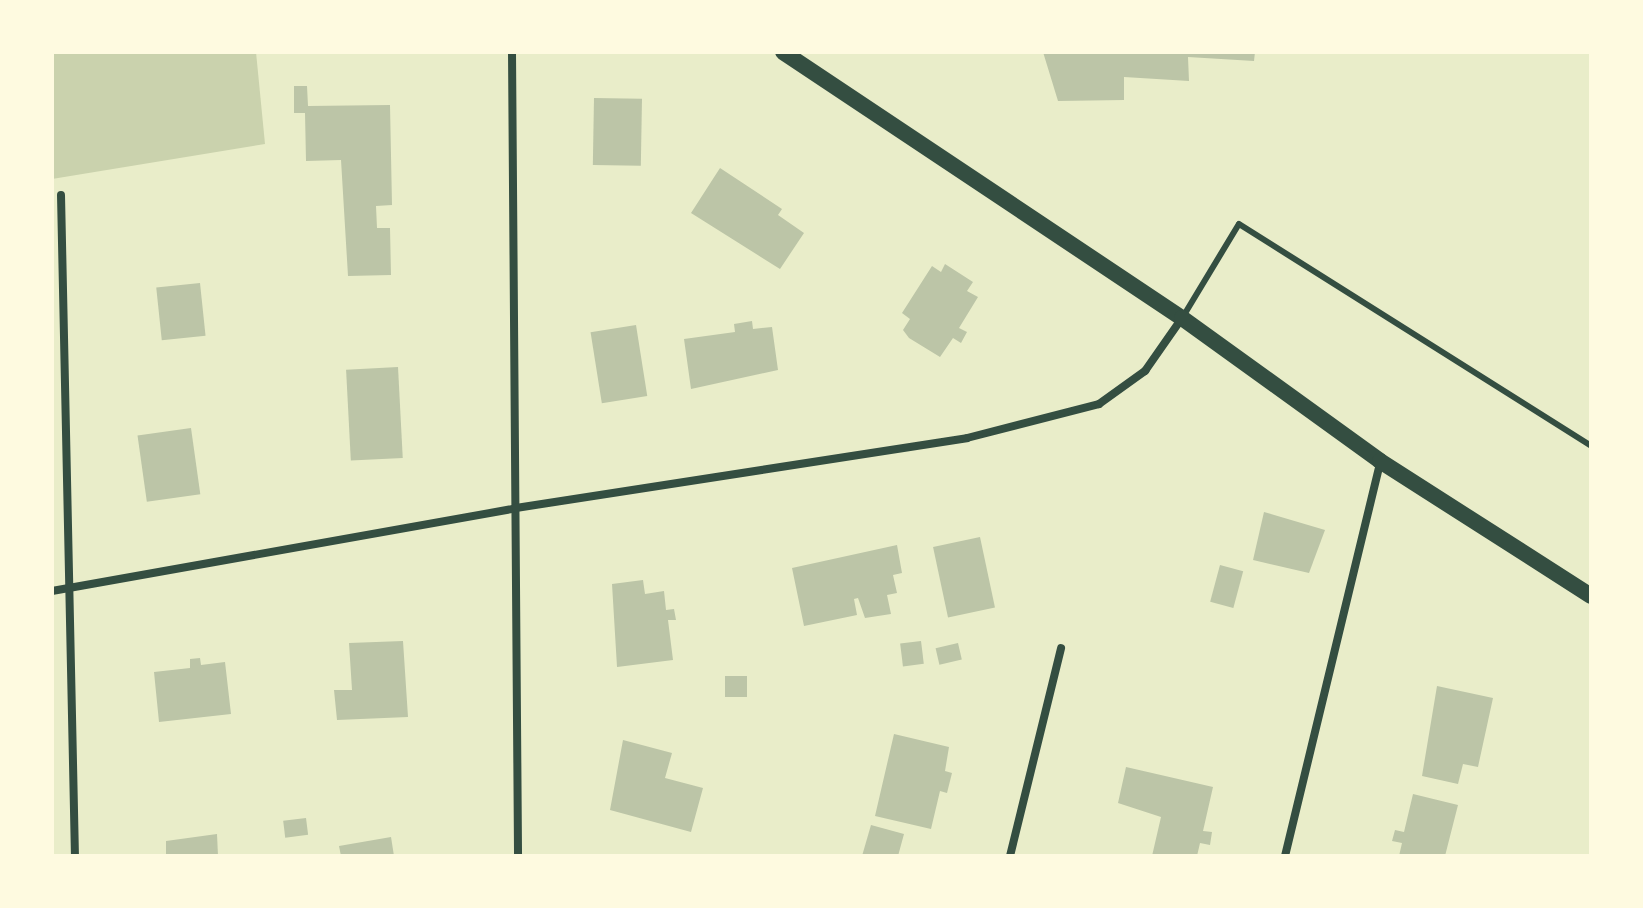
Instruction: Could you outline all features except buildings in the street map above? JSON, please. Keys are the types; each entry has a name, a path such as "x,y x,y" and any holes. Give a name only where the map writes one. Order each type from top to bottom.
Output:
{"main road":[{"path":"783,52 1182,318 1380,461 1591,596"}],"street":[{"path":"512,52 518,856"},
{"path":"61,195 75,856"},
{"path":"52,591 516,508 967,438 1099,404 1145,371 1182,318"},
{"path":"1285,856 1380,461"},
{"path":"1010,856 1061,648"}],"lane":[{"path":"1182,318 1239,224 1591,446"}],"green space":[{"path":"52,52 256,52 265,144 52,179"}]}
